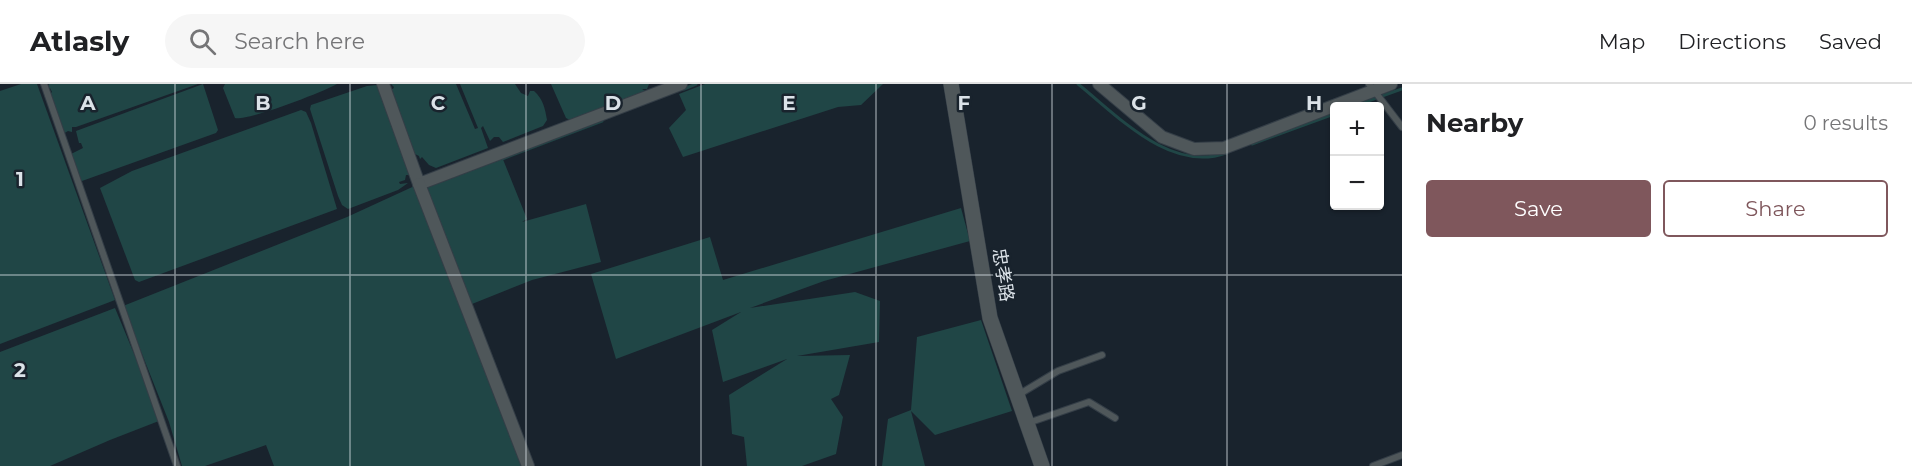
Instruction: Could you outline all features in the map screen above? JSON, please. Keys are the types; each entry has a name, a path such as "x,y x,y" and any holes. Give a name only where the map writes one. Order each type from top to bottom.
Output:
{"street":[{"path":"383,84 419,184 528,466"},
{"path":"419,184 681,84"},
{"name":"忠孝路","path":"951,84 990,318 1042,466"},
{"path":"1100,84 1162,137 1194,149 1224,148 1371,87 1391,84"}],"lane":[{"path":"44,84 177,466"},
{"path":"1371,87 1402,128"},
{"path":"1017,395 1058,370 1102,355"},
{"path":"1027,423 1089,402 1115,418"},
{"path":"1373,466 1402,455"}],"shaded area":[{"path":"21,84 37,84 115,300 0,344 0,91"},
{"path":"49,84 198,84 72,127 72,132 68,131 63,134 50,94 52,92 50,88 48,89"},
{"path":"203,84 218,130 216,133 82,181 79,179 71,154 83,148 76,131"},
{"path":"225,84 337,84 269,111 235,118 223,88"},
{"path":"391,84 456,84 475,129 478,128 460,84 515,84 521,93 528,96 530,91 534,91 540,97 547,120 543,126 503,142 499,137 494,137 490,141 483,126 481,128 488,148 436,168 415,154 390,88 394,87"},
{"path":"551,84 649,84 647,89 642,89 645,91 570,120 566,118"},
{"path":"705,84 883,84 861,105 838,107 683,157 669,128 686,110 679,94"},
{"path":"377,85 409,175 406,175 405,180 399,182 400,184 408,183 398,190 348,209 342,205 338,196 310,109 311,105 367,86"},
{"path":"301,110 306,112 311,123 337,209 139,282 135,280 100,188 132,171"},
{"path":"500,152 527,219 522,222 586,204 601,262 532,280 467,306 523,466 274,466 266,445 205,466 182,466 169,422 123,306 347,217 421,183"},
{"path":"961,208 970,241 824,281 750,308 855,292 880,301 879,342 797,356 850,355 839,395 831,399 843,417 836,454 802,466 747,466 744,437 732,434 729,395 787,359 723,382 712,330 741,312 616,359 591,274 710,237 723,280"},
{"path":"115,308 149,390 164,419 50,466 0,466 0,352"},
{"path":"981,320 1012,411 935,435 911,411 925,466 882,466 888,419 911,410 917,337"}],"waterway":[{"path":"684,89 696,84"},
{"path":"1078,84 1128,125 1165,148 1185,155 1205,157 1226,153"},
{"path":"1365,102 1402,89"},
{"path":"1252,144 1330,115"},
{"path":"502,159 602,121"}]}
